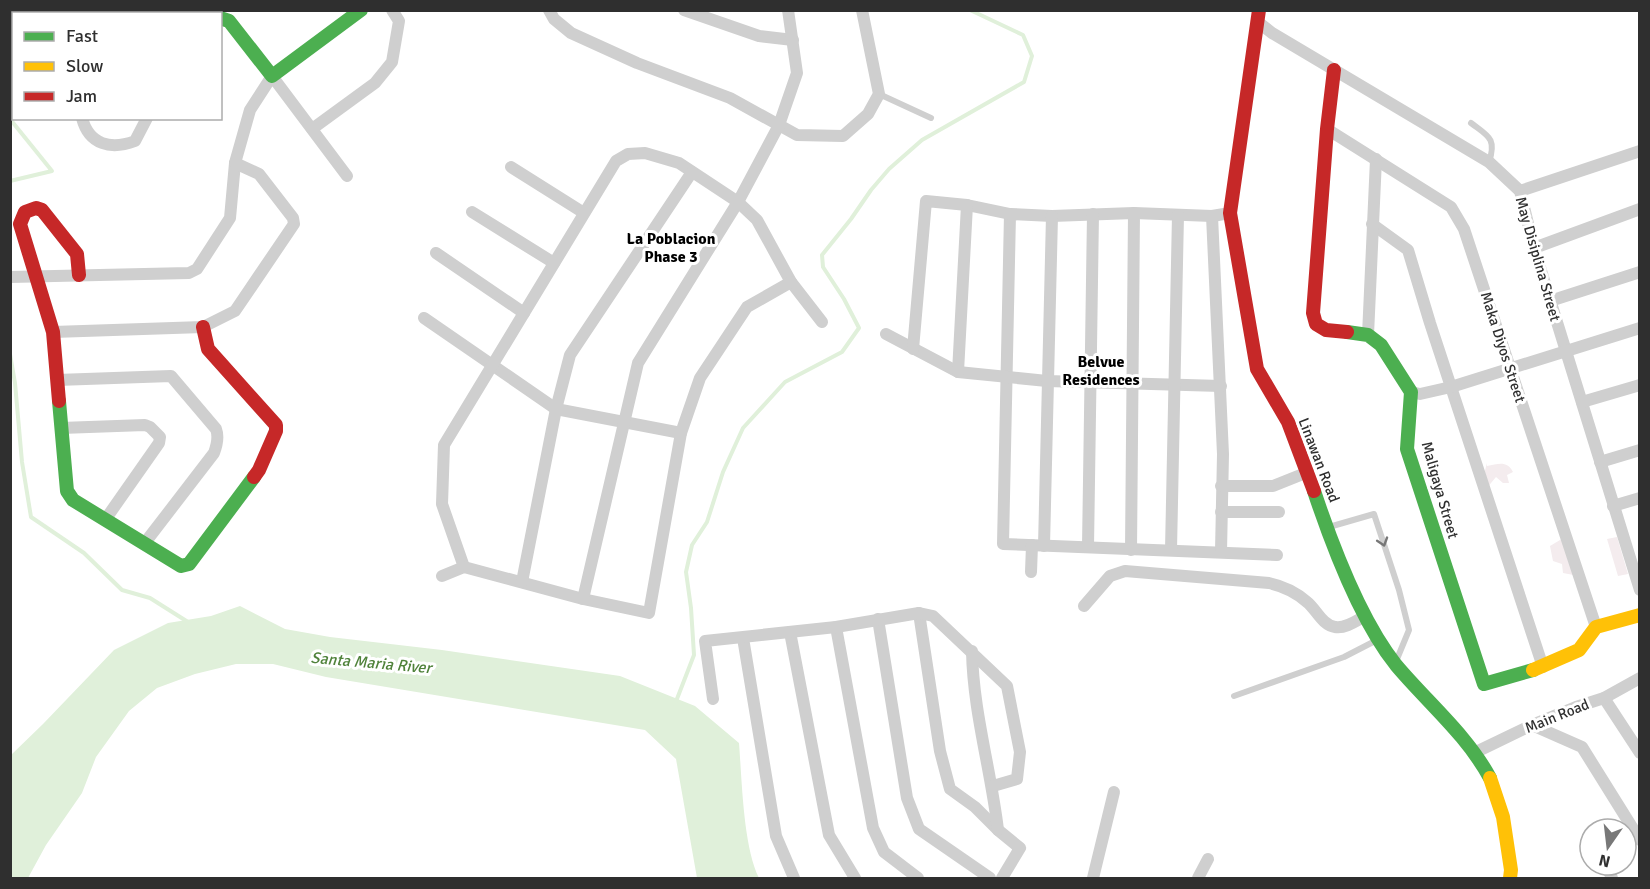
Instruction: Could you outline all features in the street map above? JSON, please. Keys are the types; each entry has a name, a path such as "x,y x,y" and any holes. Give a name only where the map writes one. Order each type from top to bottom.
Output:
{"street":[{"path":"10,277 189,273 197,269 230,218 235,163 249,110 272,76 361,10"},
{"path":"312,129 375,83 392,62 399,21 392,10"},
{"path":"549,10 554,19 571,33 637,63 730,98 797,135 843,136 868,114 879,94 862,10"},
{"path":"684,10 759,36 793,40"},
{"path":"583,598 638,363 738,202 779,125 797,73 788,10"},
{"name":"May Disiplina Street","path":"1259,16 1272,33 1489,162 1520,191 1534,248 1613,506 1636,564 1640,590"},
{"name":"Linawan Road","path":"1259,16 1230,213 1257,369 1288,422 1326,527 1365,616 1395,663 1474,753 1489,777 1503,817 1511,870 1510,879"},
{"path":"222,19 229,21 346,176"},
{"path":"1334,70 1327,129 1313,313 1316,324 1326,330 1368,335 1381,345 1411,392 1420,394 1451,387 1640,328"},
{"path":"82,120 85,131 104,145 122,146 135,141 146,120"},
{"name":"Maka Diyos Street","path":"1327,129 1450,207 1464,229 1596,627"},
{"path":"1520,191 1640,151"},
{"path":"464,567 442,504 444,445 616,161 628,154 645,153 679,163 738,202 757,220 791,282 822,322"},
{"path":"1368,335 1376,159"},
{"path":"52,332 203,327 235,310 294,224 293,218 259,174 235,163"},
{"path":"511,167 584,213"},
{"path":"522,582 556,409 570,355 692,172"},
{"path":"914,349 926,201 967,205 1010,214 1052,216 1134,213 1212,216 1230,213"},
{"path":"958,372 967,205"},
{"path":"79,275 77,254 42,210 36,208 25,212 20,224 52,332 67,491 74,500 181,566 189,564 259,470 276,431 276,425 208,349 203,327"},
{"path":"1534,248 1640,209"},
{"path":"472,212 554,263"},
{"path":"1131,550 1134,213"},
{"path":"1010,214 1003,544 1277,555"},
{"path":"1088,547 1093,214"},
{"path":"1171,550 1178,215"},
{"path":"1031,572 1038,546 1047,381 1052,216"},
{"path":"1212,216 1223,454 1221,552"},
{"path":"1372,224 1408,250 1543,666 1579,650 1596,627 1640,615"},
{"path":"436,253 524,313"},
{"path":"1551,301 1640,272"},
{"path":"442,576 464,567 649,613 681,434 700,378 747,307 791,282"},
{"path":"424,318 556,409 681,434"},
{"path":"886,334 958,372 1047,381 1221,386"},
{"path":"57,380 171,376 216,429 217,445 214,453 144,544"},
{"path":"1582,402 1640,385"},
{"name":"Maligaya Street","path":"1411,392 1407,449 1484,684 1543,666"},
{"path":"61,428 145,425 160,437 159,443 105,520"},
{"path":"1600,462 1640,450"},
{"path":"1221,486 1273,486 1308,472"},
{"path":"1613,506 1640,498"},
{"path":"1221,512 1279,512"},
{"path":"1084,606 1110,576 1125,571 1284,586 1307,602 1326,623 1334,627 1346,626 1365,616"},
{"path":"919,613 940,751 951,789 975,807 1020,848 1002,879"},
{"path":"713,699 705,641 836,627 919,613 933,616 1007,686 1020,752 1017,779 993,786"},
{"path":"878,619 907,798 919,829 990,879"},
{"path":"836,627 873,828 884,852 918,879"},
{"path":"790,632 829,835 855,879"},
{"path":"743,638 776,836 794,879"},
{"path":"972,651 973,685 993,786 998,830"},
{"name":"Main Road","path":"1474,753 1576,706 1604,698 1640,678"},
{"path":"1604,698 1640,753"},
{"path":"1532,725 1582,747 1622,817"},
{"path":"1093,879 1114,792"},
{"path":"1198,879 1208,859"}],"lane":[{"path":"879,94 931,118"},
{"path":"1471,123 1490,137 1493,146 1489,162"},
{"path":"1326,527 1374,514 1399,590 1409,630 1395,663"},
{"path":"1234,696 1344,657 1380,638"}],"shaded area":[{"path":"1487,463 1487,466 1505,464 1511,468 1513,472 1507,475 1509,483 1503,483 1496,477 1486,489 1483,478"},
{"path":"1570,534 1584,577 1563,573 1562,564 1553,561 1550,546"},
{"path":"1617,537 1628,574 1618,576 1607,539"}],"water":[{"name":"Santa Maria River","path":"240,606 285,629 620,676 695,706 739,743 746,831 759,878 697,878 676,759 645,730 326,677 273,664 236,664 195,674 157,688 129,711 96,757 82,793 46,845 28,878 11,878 11,755 114,650 168,623 211,616"}],"waterway":[{"path":"675,704 694,655 686,572 692,545 707,522 723,472 743,428 785,382 842,352 859,328 844,299 823,267 822,255 889,169 922,140 1024,82 1032,56 1023,35 970,10"},
{"path":"10,119 52,171 10,181"},
{"path":"10,354 22,462 31,517 84,553 122,590 150,598 188,622"}],"traffic: fast":[{"path":"222,19 229,21 272,76 361,10"},
{"path":"1347,332 1368,335 1381,345 1411,392 1407,449 1484,684 1533,670"},
{"path":"59,401 67,491 73,500 181,566 189,564 254,477"},
{"path":"1314,491 1348,581 1383,647 1396,665 1470,747 1490,778"}],"traffic: slow":[{"path":"193,10 198,12"},
{"path":"1533,670 1579,650 1596,627 1640,615"},
{"path":"1490,778 1503,817 1511,870 1510,878"}],"traffic: jam":[{"path":"1259,10 1230,213 1257,369 1288,422 1314,491"},
{"path":"1334,70 1327,129 1313,313 1316,324 1326,330 1347,332"},
{"path":"59,401 53,332 20,224 25,212 36,208 42,210 77,254 79,275"},
{"path":"203,327 208,349 276,425 276,431 254,477"}],"district":[{"name":"La Poblacion Phase 3","path":"671,248"},
{"name":"Belvue Residences","path":"1101,371"}]}
